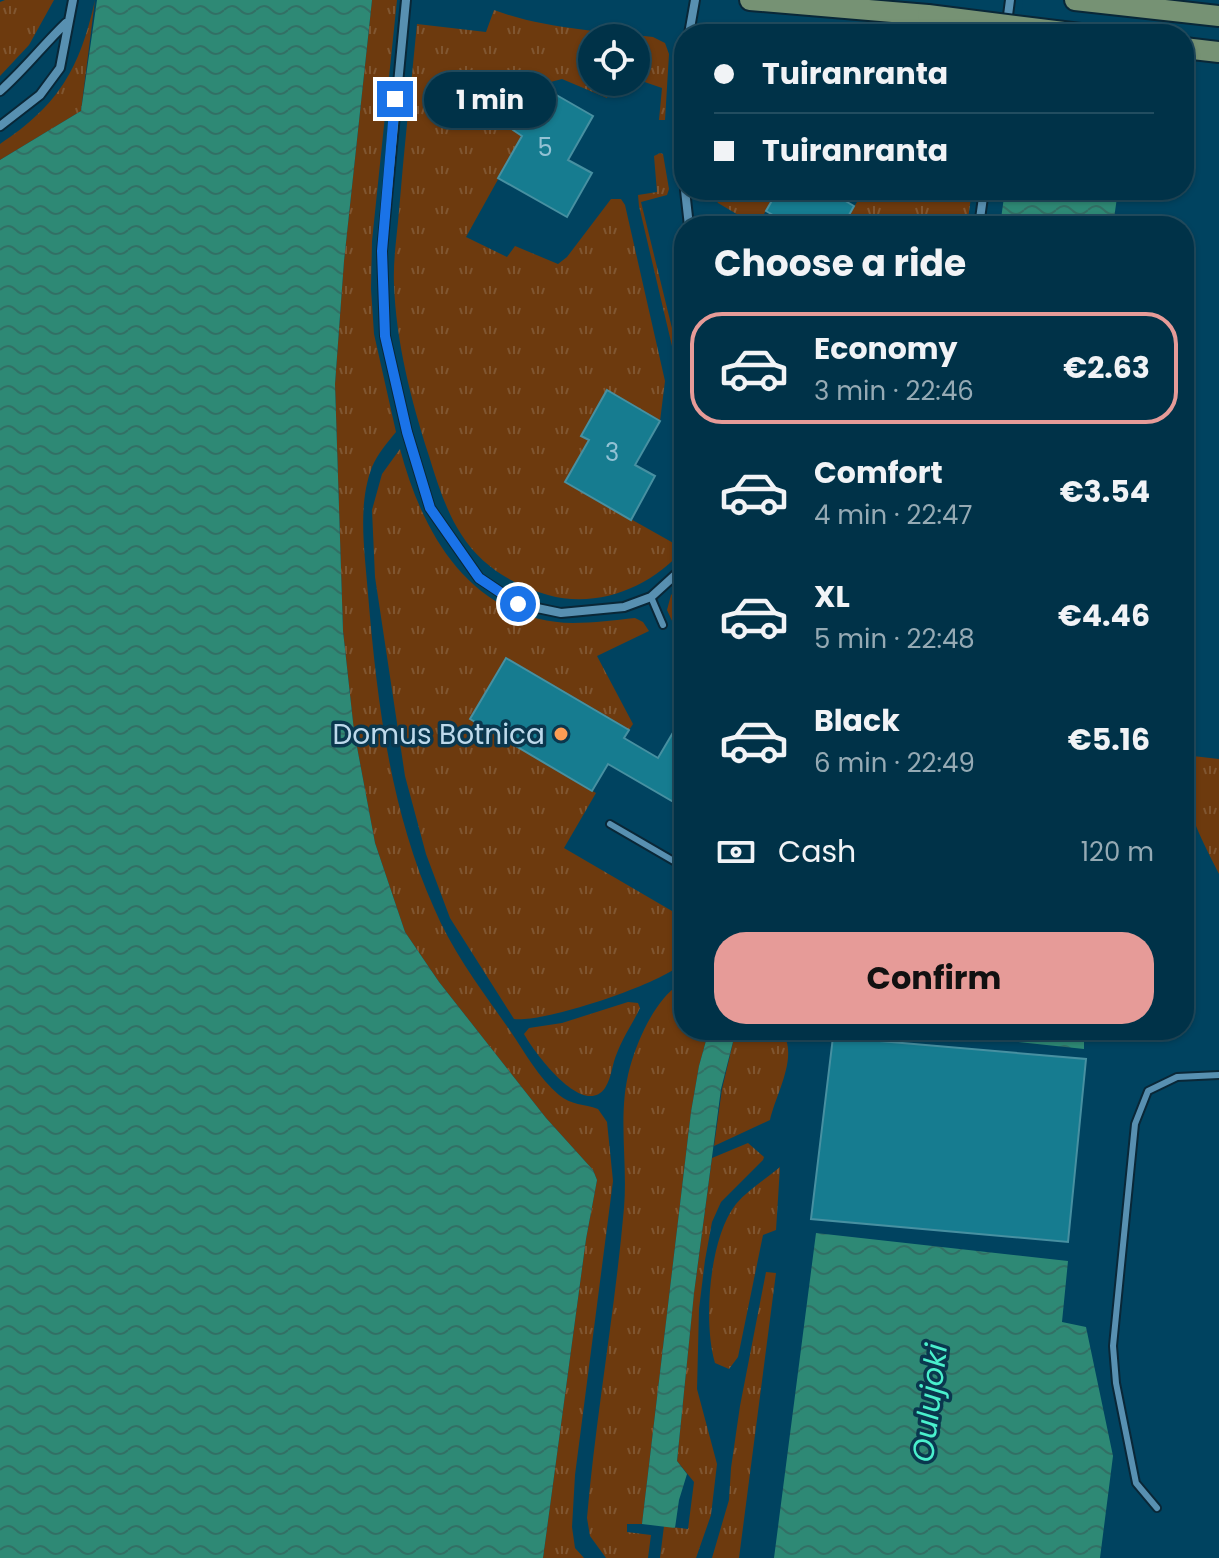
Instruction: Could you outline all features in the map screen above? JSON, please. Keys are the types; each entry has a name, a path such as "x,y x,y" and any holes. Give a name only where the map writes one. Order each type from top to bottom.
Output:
{"main road":[{"path":"750,0 1000,24"},
{"path":"1075,0 1219,16"},
{"path":"1194,49 1219,52"}],"street":[{"path":"0,126 40,95 60,68 73,0"},
{"path":"406,0 383,238 385,336 407,432 430,508 479,578 518,604 561,613 624,607 651,597 674,576"},
{"path":"691,24 695,0"},
{"path":"1007,24 1010,0"},
{"path":"0,91 67,23"}],"lane":[{"path":"651,597 663,625"},
{"path":"610,824 674,861"},
{"path":"1157,1508 1136,1483 1116,1383 1113,1346 1135,1124 1148,1091 1177,1077 1219,1075"}],"green space":[{"path":"54,0 29,45 0,76 0,2"},
{"path":"95,0 81,111 0,160 0,144 38,115 64,83 82,46"},
{"path":"372,0 397,0 372,241 371,289 374,334 396,432 372,467 363,514 381,714 406,832 434,908 450,941 545,1081 573,1103 598,1109 607,1122 613,1181 575,1475 572,1527 575,1548 584,1558 543,1558 586,1239 597,1180 593,1170 546,1118 439,982 405,932 375,843 354,731 343,631 335,384 344,261"},
{"path":"494,10 578,29 578,86 562,79 539,85 513,130 522,136 466,237 507,257 515,246 558,264 567,257 611,199 621,199 625,205 665,381 660,421 607,391 581,436 589,440 565,482 674,543 674,559 671,562 640,584 622,592 604,597 567,599 535,591 510,580 488,565 469,545 451,516 439,486 416,414 395,306 394,266 417,24 486,32"},
{"path":"650,37 665,43 669,54 665,120 659,120 662,88 650,84"},
{"path":"663,154 669,189 667,195 641,202 674,336 674,355 639,206 638,195 657,192 654,156"},
{"path":"716,200 772,200 763,216 740,216"},
{"path":"858,200 971,200 968,216 849,216"},
{"path":"400,449 423,513 438,542 457,568 480,590 507,607 538,619 573,623 635,618 643,622 649,631 597,656 633,724 629,730 506,658 470,719 596,793 564,848 674,912 672,971 628,991 575,1009 529,1019 514,1019 450,918 426,854 405,776 375,577 372,510 382,474"},
{"path":"674,592 674,625 667,610"},
{"path":"1194,756 1219,759 1219,874 1194,819"},
{"path":"674,988 674,1040 706,1040 691,1112 642,1524 627,1524 627,1532 651,1535 648,1558 606,1558 590,1536 587,1518 624,1208 624,1102 630,1067 642,1033"},
{"path":"628,1002 638,1003 640,1008 619,1047 605,1088 596,1095 584,1095 560,1079 524,1034 529,1028 562,1023"},
{"path":"734,1040 786,1040 785,1074 770,1120 714,1146 722,1089"},
{"path":"748,1143 764,1157 721,1202 712,1222 699,1309 697,1389 717,1464 711,1515 696,1558 660,1558 664,1526 688,1529 694,1482 677,1461 712,1158"},
{"path":"780,1167 776,1230 763,1235 738,1357 729,1369 715,1363 711,1346 709,1304 714,1259 727,1219 736,1204"},
{"path":"766,1272 776,1273 739,1558 712,1558 729,1500 740,1406"}],"water":[{"path":"97,0 372,0 344,261 335,384 343,631 354,731 375,843 405,932 439,982 546,1118 593,1170 597,1180 586,1239 543,1558 0,1558 0,160 81,111"},
{"path":"1004,200 1117,200 1114,216 1001,216"},
{"path":"706,1040 733,1040 721,1089 694,1293 677,1461 687,1474 675,1528 642,1524 699,1066"},
{"path":"1000,1040 1084,1040 1084,1049"},
{"name":"Oulujoki","path":"816,1233 1068,1261 1062,1322 1086,1327 1113,1456 1100,1558 774,1558"}],"pier":[{"path":"1023,0 1143,0 1140,24 1020,24"}],"building":[{"path":"539,85 593,116 568,160 592,173 567,217 498,178 522,136 513,130"},
{"path":"772,200 844,200 854,206 848,216 775,216 766,211"},
{"path":"607,390 660,421 635,465 655,476 631,520 565,482 589,440 581,436"},
{"name":"Domus Botnica","path":"506,658 629,730 624,738 658,758 674,731 674,802 608,764 592,791 470,719"},
{"path":"833,1040 868,1040 1086,1059 1068,1242 811,1219"}],"place":[{"name":"Domus Botnica","path":"561,734"}],"route":[{"path":"395,99 382,251 385,336 407,432 430,508 479,578 518,604"}]}
